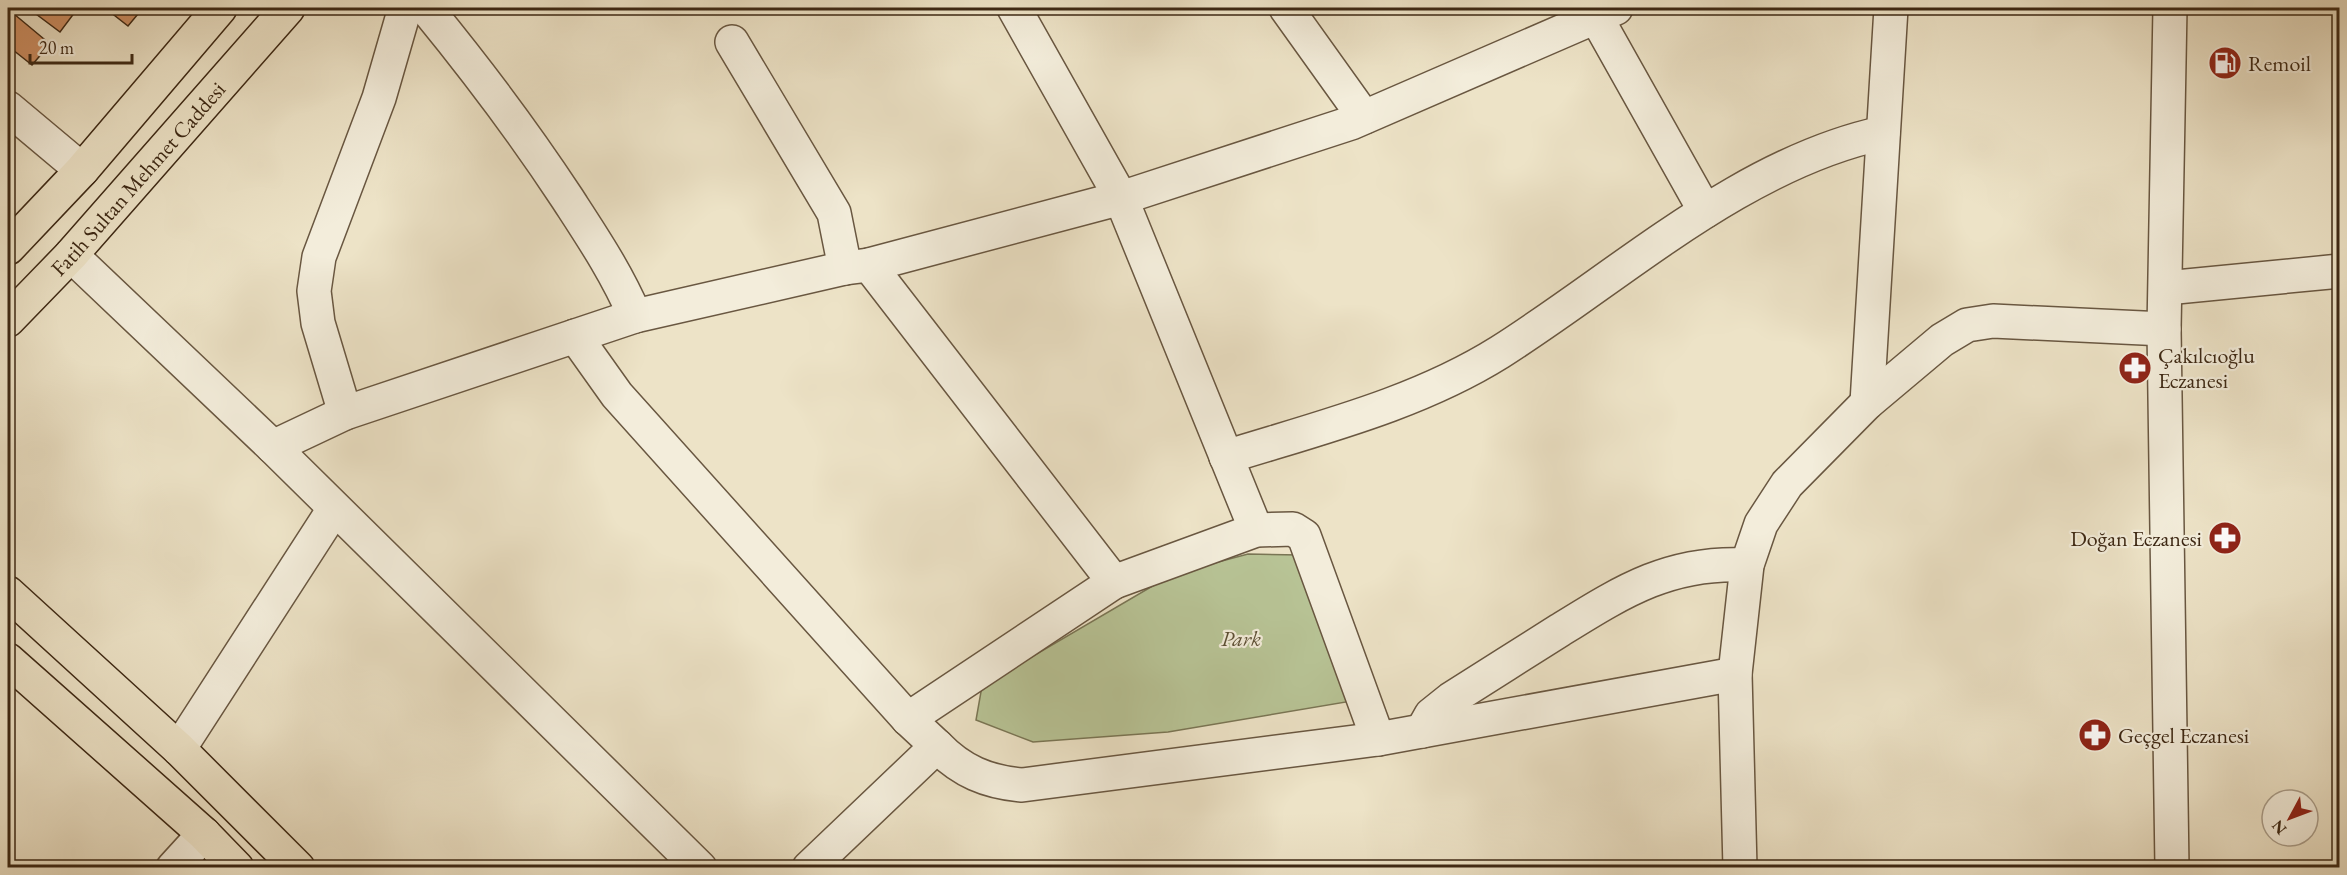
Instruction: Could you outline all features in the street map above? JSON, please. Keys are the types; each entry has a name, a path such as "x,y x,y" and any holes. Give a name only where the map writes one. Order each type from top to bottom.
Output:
{"main road":[{"path":"8,248 82,170 220,8"},
{"name":"Fatih Sultan Mehmet Caddesi","path":"8,320 71,255 288,8"},
{"path":"8,592 179,749 298,867"},
{"path":"8,660 204,834 237,867"}],"street":[{"path":"345,413 318,323 314,291 320,257 379,98 405,8"},
{"path":"426,8 495,93 547,168 616,272 635,316"},
{"path":"1014,8 1121,198 1256,530"},
{"path":"1286,8 1364,117"},
{"path":"1867,403 1891,8"},
{"path":"2170,8 2164,329 2172,867"},
{"path":"273,447 345,413 635,316 857,266 1121,198 1364,117 1600,10 1705,211"},
{"path":"732,42 834,213 857,266 1114,582"},
{"path":"8,108 82,170"},
{"path":"1226,457 1396,403 1464,373 1500,352 1705,211 1796,161 1855,139 1883,133"},
{"path":"71,255 273,447 700,867"},
{"path":"2166,288 2340,271"},
{"path":"1740,867 1735,674 1747,565 1761,524 1788,484 1867,403 1942,340 1967,325 1993,321 2164,329"},
{"path":"575,336 617,394 908,719 950,760 984,778 1022,785 1378,740 1735,674"},
{"path":"179,749 334,509"},
{"path":"908,719 1114,582 1256,530 1293,528 1304,536 1378,740"},
{"path":"1422,731 1431,715 1451,699 1626,589 1678,570 1724,564 1747,565"},
{"path":"809,867 937,746"},
{"path":"173,867 204,834"}],"green space":[{"name":"Park","path":"1248,554 1300,555 1352,701 1168,732 1033,742 976,720 982,686 1173,574"}],"building":[{"path":"28,8 78,8 60,32"},
{"path":"105,8 143,8 128,26"},
{"path":"8,9 50,44 32,65 8,46"}],"place":[{"name":"Remoil","path":"2225,63"},
{"name":"Çakılcıoğlu Eczanesi","path":"2135,368"},
{"name":"Doğan Eczanesi","path":"2225,538"},
{"name":"Geçgel Eczanesi","path":"2095,735"}]}
